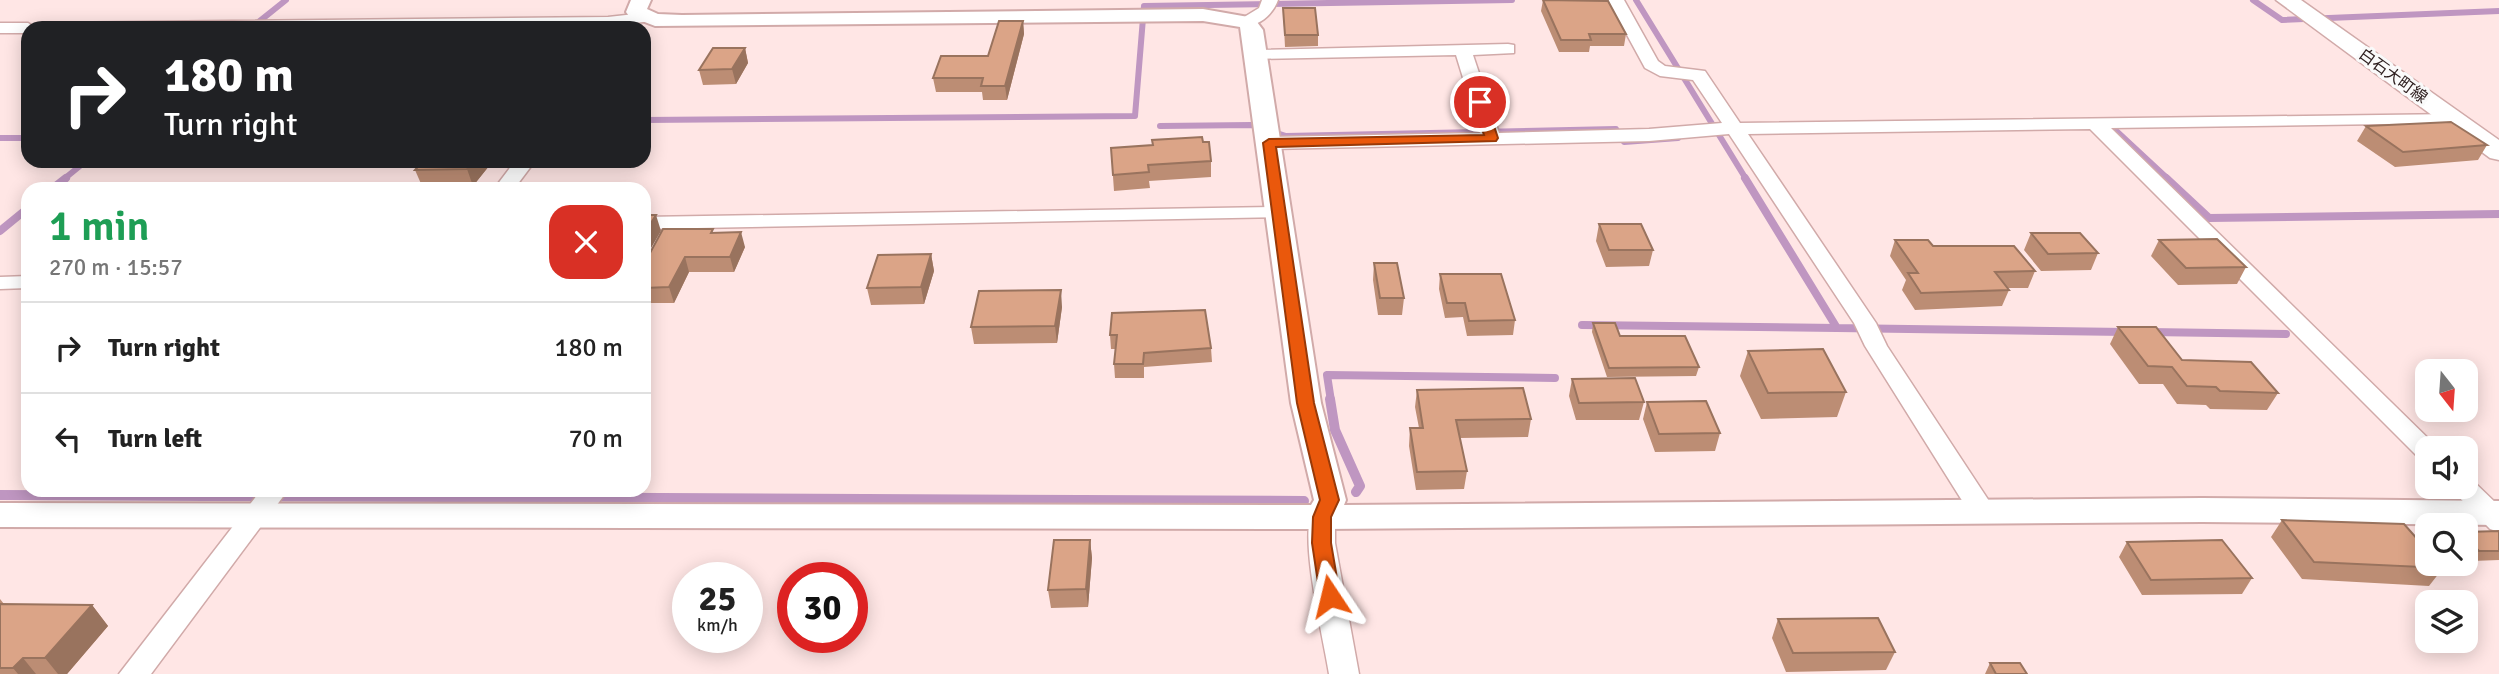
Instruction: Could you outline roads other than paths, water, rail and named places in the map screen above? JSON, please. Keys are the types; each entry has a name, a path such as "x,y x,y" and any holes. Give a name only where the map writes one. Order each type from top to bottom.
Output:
{"main road":[{"name":"白石大町線","path":"2287,0 2499,152"}],"street":[{"path":"1616,0 1651,64 1660,71 1699,75 1721,128 1866,323 1876,346 1982,511"},
{"path":"1247,22 1270,2"},
{"path":"612,21 638,15 682,21 1203,15 1247,22 1253,30 1257,55 1306,403 1329,500 1322,517 1321,543 1344,674"},
{"path":"0,29 21,28"},
{"path":"1257,55 1508,49"},
{"path":"1463,50 1490,133"},
{"path":"1268,135 1490,133 1620,136 1721,128 2098,125 2450,118"},
{"path":"2098,125 2415,439"},
{"path":"651,223 1279,213"},
{"path":"0,283 21,282"},
{"path":"2477,499 2496,516"},
{"path":"134,674 265,504"},
{"path":"0,515 265,504 1322,517 1982,511 2496,516"}],"waterway":[{"path":"260,21 286,0"},
{"path":"651,120 1135,116 1144,6 1512,0"},
{"path":"1636,0 1746,179"},
{"path":"2253,0 2282,20 2499,11"},
{"path":"1160,126 1251,125 1286,136 1616,129 1624,142 1678,138"},
{"path":"2104,127 2112,127 2168,179"},
{"path":"0,138 21,138"},
{"path":"64,179 77,168"},
{"path":"61,182 66,178"},
{"path":"1745,178 1837,328"},
{"path":"2166,178 2209,218 2499,214"},
{"path":"0,231 21,214"},
{"path":"1582,325 1837,328"},
{"path":"1837,328 2126,332"},
{"path":"2149,332 2286,334"},
{"path":"1331,401 1327,375 1555,378"},
{"path":"1330,399 1335,430 1360,486 1356,492"},
{"path":"0,495 21,495"},
{"path":"435,497 1304,501"}]}
